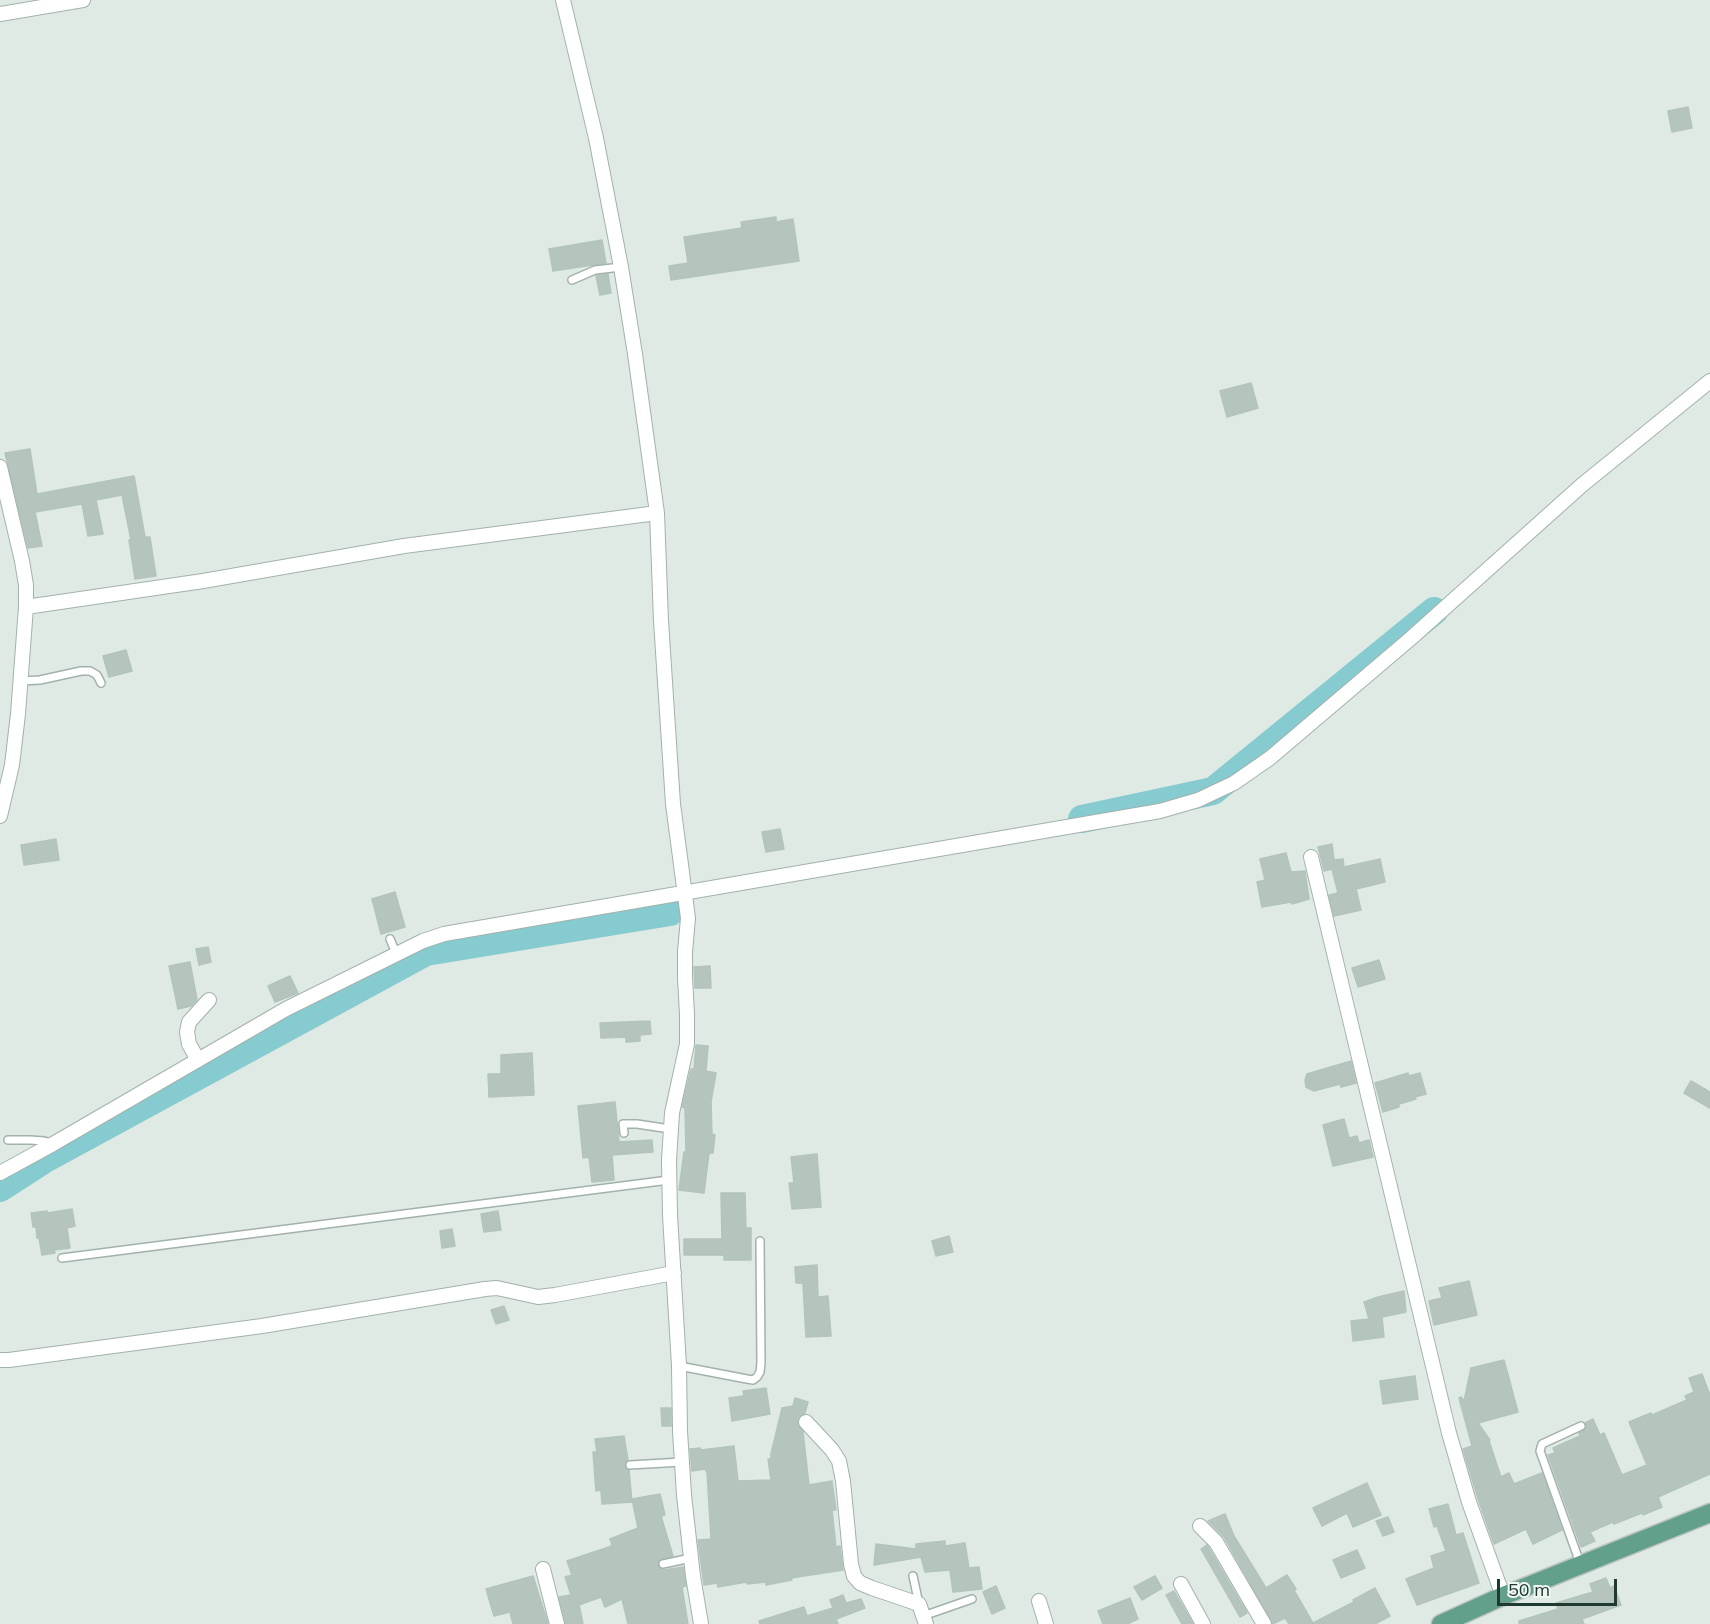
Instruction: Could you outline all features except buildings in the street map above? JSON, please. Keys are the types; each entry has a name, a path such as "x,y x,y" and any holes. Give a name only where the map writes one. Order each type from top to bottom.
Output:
{"main road":[{"path":"1451,1622 1503,1596 1710,1513"}],"street":[{"path":"0,14 83,0"},
{"path":"563,0 596,138 621,267 657,513 673,804 688,918 685,978 688,1030 672,1113 669,1180 682,1462 691,1558 701,1624"},
{"path":"0,1173 286,1009 423,940 444,934 1160,811 1198,800 1234,783 1270,758 1410,639 1582,485 1710,381"},
{"path":"0,467 26,585 21,681 12,765 0,816"},
{"path":"26,607 203,582 404,546 657,513"},
{"path":"1311,857 1449,1434 1469,1502 1503,1596"},
{"path":"198,1060 189,1044 187,1032 189,1022 209,1000"},
{"path":"0,1360 262,1326 485,1289 505,1290 538,1297 674,1273"},
{"path":"806,1422 839,1461 854,1576 860,1583 923,1615"},
{"path":"1200,1526 1216,1542 1264,1624"},
{"path":"543,1569 557,1624"},
{"path":"1181,1584 1203,1624"},
{"path":"1039,1601 1046,1624"}],"lane":[{"path":"572,280 595,270 621,267"},
{"path":"21,681 90,671 97,675 101,683"},
{"path":"390,939 396,953"},
{"path":"624,1133 623,1124 670,1129"},
{"path":"8,1140 44,1141 53,1144"},
{"path":"62,1258 669,1180"},
{"path":"679,1366 753,1380 757,1377 761,1363 760,1241"},
{"path":"1581,1426 1542,1444 1540,1451 1581,1565"},
{"path":"630,1465 682,1462"},
{"path":"663,1564 691,1558"},
{"path":"913,1576 923,1615 972,1599"}],"waterway":[{"path":"1082,819 1213,791 1434,611"},
{"path":"0,1188 45,1159 426,952 670,912"}]}
